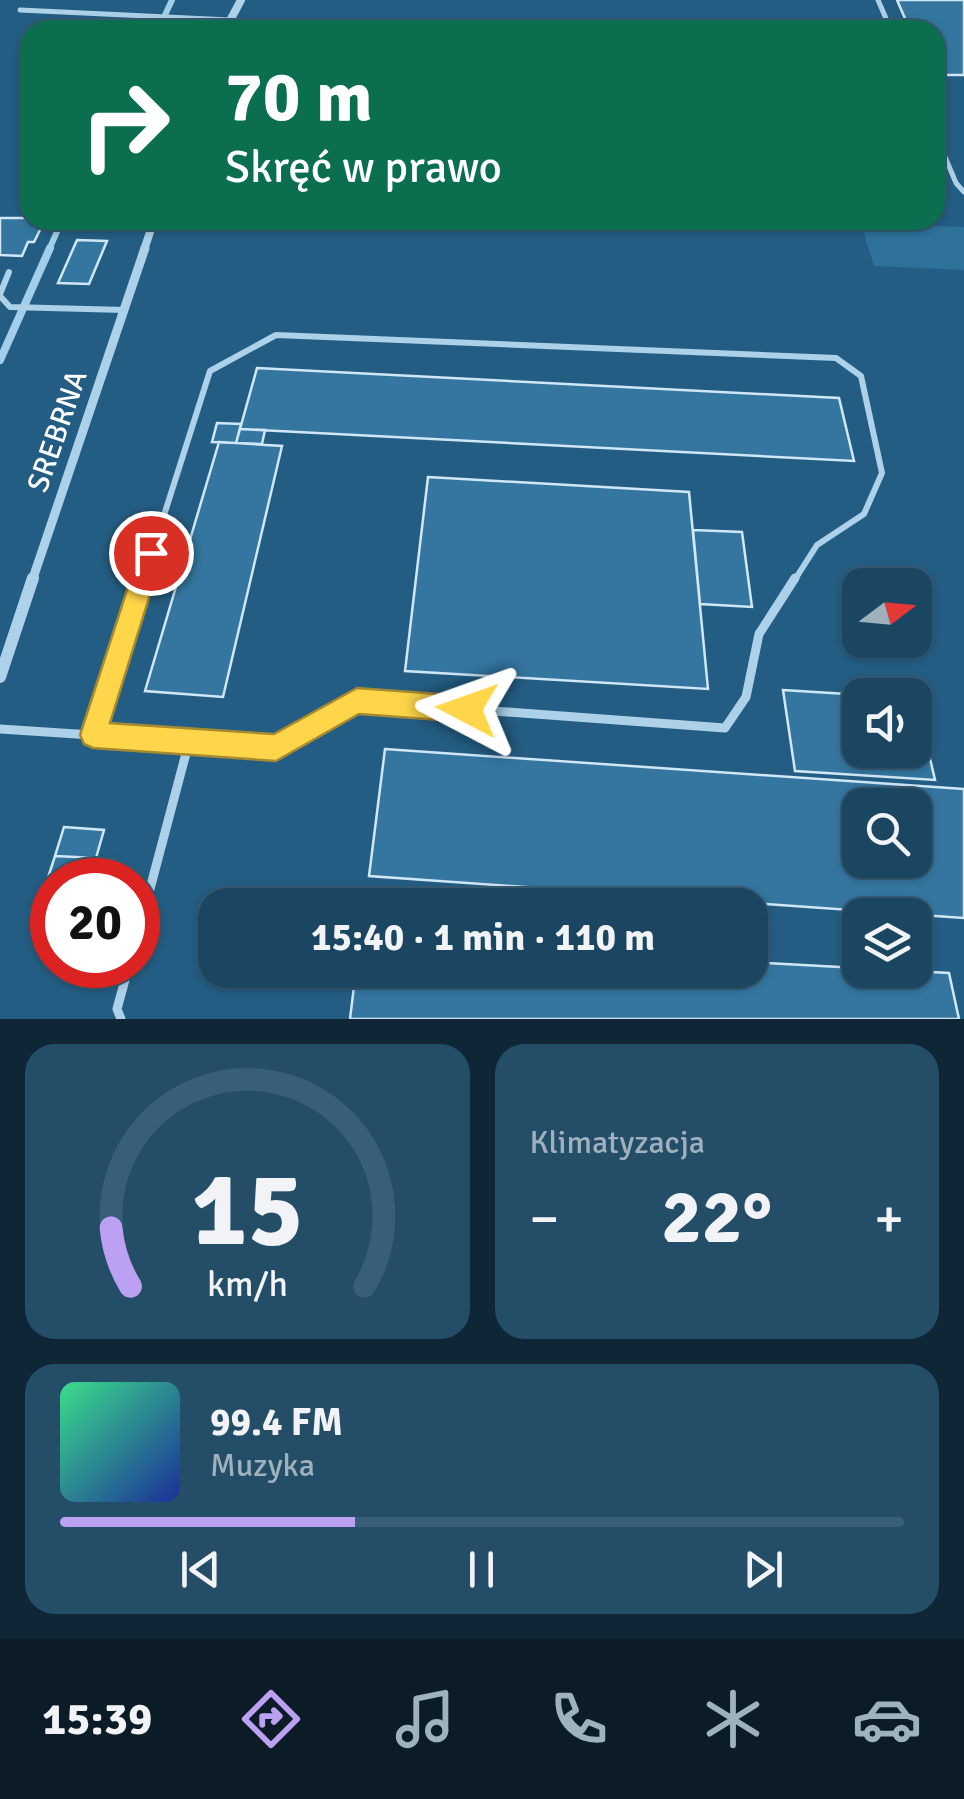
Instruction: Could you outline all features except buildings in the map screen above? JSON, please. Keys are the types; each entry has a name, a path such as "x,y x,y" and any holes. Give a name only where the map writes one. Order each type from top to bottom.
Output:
{"street":[{"path":"230,20 241,0"},
{"name":"SREBRNA","path":"0,677 151,230"}],"lane":[{"path":"20,10 230,20"},
{"path":"945,157 964,192"},
{"path":"8,272 0,295 10,307 125,310"},
{"path":"0,728 93,735 189,742 276,748 357,700 725,728 746,697 760,634 818,546 864,514 882,473 861,376 836,358 276,336 210,371 93,735"},
{"path":"158,858 189,742"},
{"path":"120,1019 118,1008 123,988"}],"shaded area":[{"path":"964,227 964,270 874,266 863,230"}],"waterway":[{"path":"163,20 172,0"},
{"path":"49,250 58,230"},
{"path":"0,360 50,248"}],"route":[{"path":"151,553 93,735 276,748 357,700 467,709"}]}
